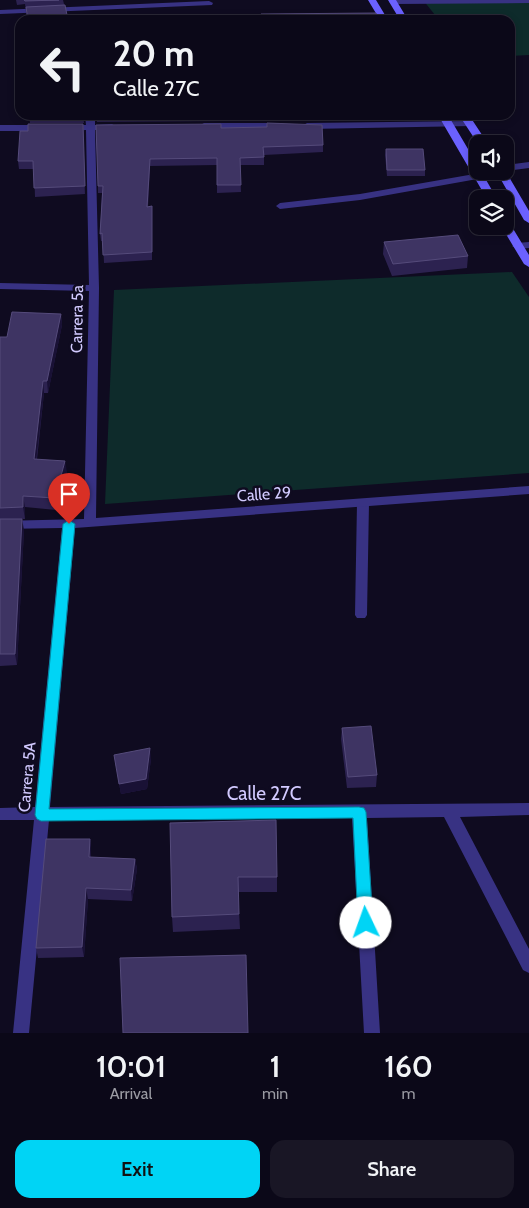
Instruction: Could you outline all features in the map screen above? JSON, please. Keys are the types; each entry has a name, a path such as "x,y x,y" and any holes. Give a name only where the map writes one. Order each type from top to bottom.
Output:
{"main road":[{"path":"372,0 381,15"},
{"path":"392,1 401,15"},
{"path":"446,120 469,158"},
{"path":"467,120 476,135"},
{"path":"506,180 529,220"},
{"path":"511,235 529,264"}],"street":[{"path":"392,1 529,1"},
{"path":"0,12 208,3"},
{"path":"89,8 89,15"},
{"name":"Carrera 5a","path":"90,120 94,288 90,523"},
{"path":"190,127 469,124"},
{"path":"0,128 120,127"},
{"path":"514,167 529,165"},
{"path":"517,246 529,245"},
{"path":"0,286 94,288"},
{"name":"Calle 29","path":"0,525 90,523 363,504 529,490"},
{"name":"Carrera 5A","path":"20,1033 69,524"},
{"name":"Calle 27C","path":"0,814 529,809"},
{"path":"449,811 529,965"},
{"path":"359,812 372,1033"}],"lane":[{"path":"280,206 360,197 469,178"},
{"path":"360,615 363,504"}],"green space":[{"path":"423,0 529,0 529,55 515,56 515,15 435,15"},
{"path":"512,272 529,297 529,473 105,504 114,290"}],"building":[{"path":"24,0 59,0 25,1"},
{"path":"65,5 67,15 27,15 26,7"},
{"path":"376,13 377,15 261,15"},
{"path":"267,123 322,125 323,145 263,147 264,157 240,158 241,185 217,185 217,158 150,159 147,207 152,206 152,252 103,255 102,233 100,234 103,186 98,186 96,125 221,124 221,128 267,127"},
{"path":"28,124 83,124 85,186 34,188 33,161 18,161 20,131 28,131"},
{"path":"386,149 423,149 425,170 387,170"},
{"path":"458,235 468,256 393,264 384,242"},
{"path":"12,312 61,314 47,381 43,381 34,459 65,461 55,498 23,496 23,507 0,508 0,337 7,337"},
{"path":"0,519 22,519 15,654 0,654"},
{"path":"371,726 377,775 348,777 342,728"},
{"path":"150,748 146,779 119,784 114,755"},
{"path":"276,820 277,877 238,877 239,914 172,917 170,823"},
{"path":"46,839 90,839 89,857 135,859 131,890 86,888 82,947 36,948"},
{"path":"246,955 248,1033 123,1033 120,958"}],"route":[{"path":"69,524 41,815 359,812 366,923"}]}
